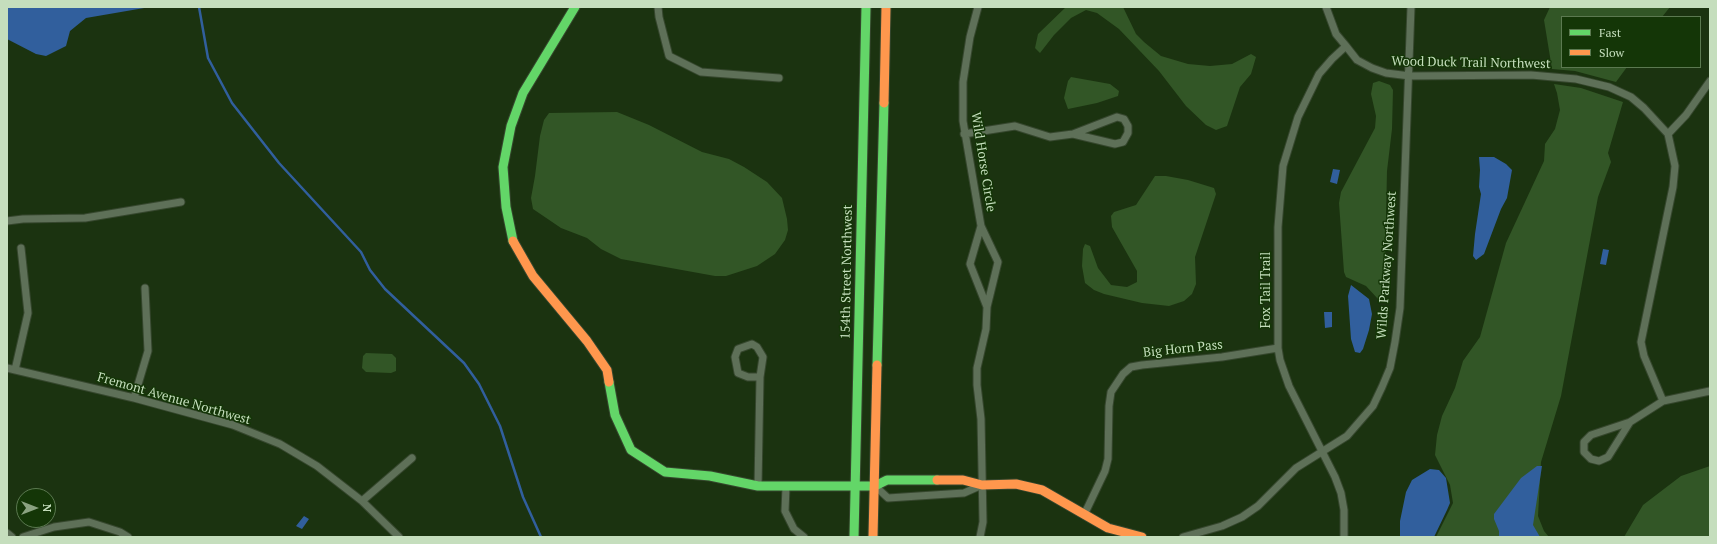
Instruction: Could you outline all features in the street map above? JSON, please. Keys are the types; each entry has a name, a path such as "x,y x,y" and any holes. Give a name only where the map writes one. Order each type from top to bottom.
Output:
{"street":[{"path":"575,7 523,94 511,126 503,167 506,207 514,243 533,276 587,341 607,370 615,415 631,450 665,472 710,476 758,486 855,487 875,486 887,480 963,480 982,485 1016,484 1042,490 1108,528 1142,537"},
{"path":"658,7 659,18 669,56 701,72 779,78"},
{"name":"154th Street Northwest","path":"854,537 866,7"},
{"path":"874,537 886,7"},
{"name":"Wild Horse Circle","path":"978,7 970,37 962,82 964,134 982,226 998,262 987,306 986,329 977,368 977,385 982,419 983,522 980,537"},
{"name":"Wood Duck Trail Northwest","path":"1326,7 1336,34 1358,60 1372,68 1386,73 1410,76 1531,75 1576,79 1609,87 1631,97 1644,108 1668,134"},
{"name":"Wilds Parkway Northwest","path":"1183,537 1202,533 1242,517 1258,506 1296,468 1347,436 1373,406 1390,368 1400,301 1410,76 1411,7"},
{"name":"Fox Tail Trail","path":"1344,537 1344,510 1341,493 1323,452 1283,373 1278,348 1278,227 1283,166 1289,142 1308,94 1319,74 1346,46"},
{"path":"1663,400 1644,356 1641,342 1673,187 1675,166 1668,134 1686,115 1710,81"},
{"path":"964,134 1015,126 1050,137 1074,134 1116,117 1124,120 1128,126 1128,133 1123,142 1115,144 1074,134"},
{"path":"7,221 23,219 85,218 181,202"},
{"name":"Wild Horse Circle","path":"982,226 970,264 987,306"},
{"path":"16,370 28,313 21,248"},
{"path":"134,398 148,351 145,288"},
{"path":"758,486 760,377 763,357 758,346 752,344 738,349 736,357 738,372 748,377 760,377"},
{"name":"Big Horn Pass","path":"1084,514 1105,471 1108,459 1109,406 1111,392 1123,374 1131,367 1142,364 1222,357 1278,348"},
{"name":"Fremont Avenue Northwest","path":"7,368 134,398 233,425 280,444 317,466 362,501 399,537"},
{"path":"1630,422 1608,457 1599,461 1591,459 1584,452 1584,442 1591,435 1630,422 1663,400 1710,391"},
{"path":"362,501 412,458"},
{"path":"875,486 888,498 964,493 982,485"},
{"path":"786,487 785,511 794,529 804,537"},
{"path":"23,537 54,527 89,522 120,532 128,537"},
{"path":"7,533 12,537"}],"green space":[{"path":"1066,7 1123,7 1136,34 1144,42 1161,56 1188,64 1210,66 1232,64 1251,54 1256,57 1251,74 1240,87 1227,126 1216,130 1206,125 1186,106 1159,71 1119,29 1097,13 1086,10 1071,18 1054,35 1040,53 1035,48 1038,34"},
{"path":"1550,7 1670,7 1663,16 1561,16 1561,68 1626,68 1616,82 1575,71 1552,69 1544,20"},
{"path":"1071,77 1110,84 1119,91 1118,96 1097,103 1068,109 1064,98 1068,81"},
{"path":"1379,81 1390,85 1393,90 1392,129 1387,171 1385,264 1382,296 1378,299 1366,286 1346,277 1344,272 1339,203 1341,192 1375,128 1376,116 1371,94 1373,83"},
{"path":"1554,84 1581,88 1623,102 1608,153 1611,162 1598,197 1561,396 1541,462 1538,516 1544,531 1549,537 1436,537 1453,503 1450,485 1435,455 1437,435 1442,416 1455,388 1463,361 1480,337 1506,243 1544,161 1545,144 1555,129 1560,110"},
{"path":"617,112 649,125 702,152 729,159 767,182 782,198 787,219 788,230 785,240 775,254 757,266 726,276 715,276 621,259 601,249 587,238 561,228 533,209 531,198 540,136 544,120 549,113"},
{"path":"1155,176 1166,176 1188,180 1214,188 1216,194 1195,257 1196,284 1192,294 1184,301 1169,306 1142,303 1104,294 1094,290 1085,283 1082,266 1083,249 1085,244 1090,246 1098,268 1111,285 1127,287 1137,282 1137,271 1112,227 1111,216 1114,212 1136,205"},
{"path":"366,353 392,354 396,358 396,371 391,373 366,372 362,368 363,356"},
{"path":"1710,466 1710,537 1624,537 1643,505 1681,476"}],"water":[{"path":"7,7 150,7 86,18 70,31 66,46 46,56 36,54 7,39"},
{"path":"1479,157 1494,157 1506,164 1512,170 1507,198 1501,209 1484,254 1476,260 1473,256 1481,194 1479,187"},
{"path":"1333,169 1340,170 1337,184 1330,182"},
{"path":"1603,249 1609,250 1606,265 1600,264"},
{"path":"1351,285 1369,299 1372,314 1369,330 1363,349 1360,353 1355,352 1351,339 1348,296"},
{"path":"1324,312 1332,312 1332,327 1325,328"},
{"path":"1537,466 1542,466 1533,525 1540,537 1499,537 1499,531 1494,519 1494,514 1521,478"},
{"path":"1430,469 1439,470 1446,478 1450,503 1447,510 1434,537 1400,537 1400,521 1406,492 1412,480"},
{"path":"304,516 309,519 302,529 296,526"}],"waterway":[{"path":"199,7 208,58 232,103 279,163 361,252 370,270 385,289 464,363 479,384 500,426 523,497 541,537"}],"traffic: fast":[{"path":"513,241 506,207 503,167 511,126 523,93 575,7"},
{"path":"854,537 866,7"},
{"path":"877,365 884,103"},
{"path":"609,382 615,415 631,450 665,472 710,476 758,486 875,486 887,480 937,480"}],"traffic: slow":[{"path":"884,103 886,7"},
{"path":"513,241 533,276 587,341 607,370 609,382"},
{"path":"873,537 877,365"},
{"path":"937,480 963,480 982,485 1016,484 1042,490 1108,528 1142,537"}]}
